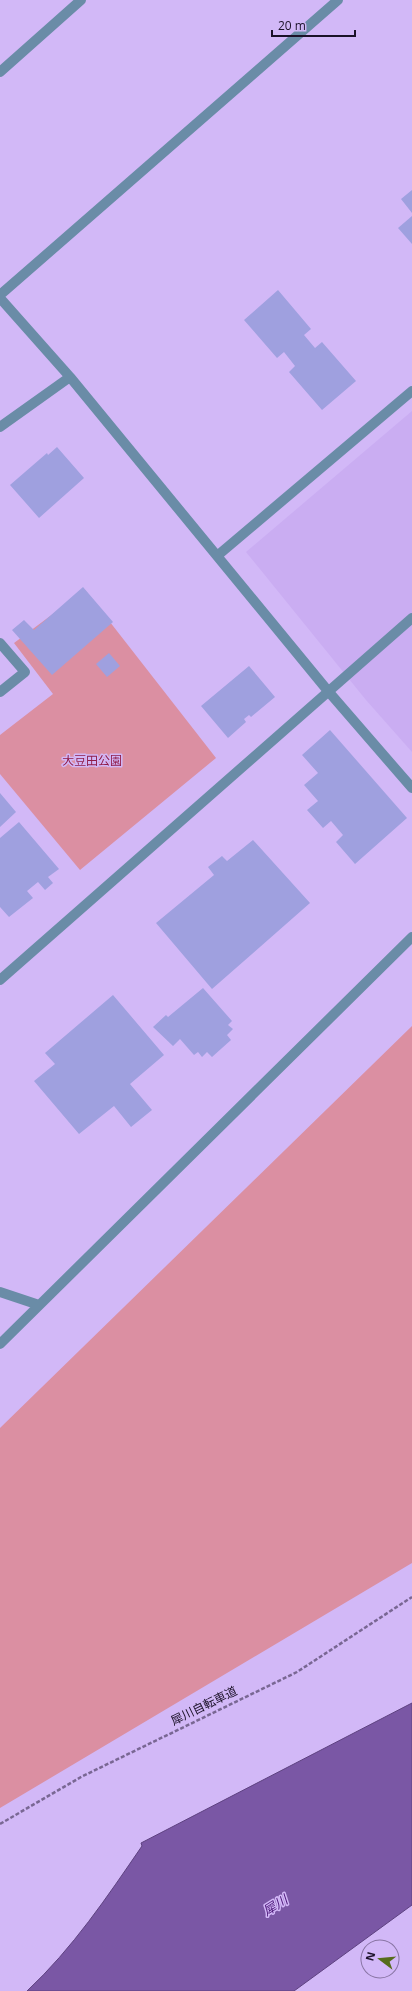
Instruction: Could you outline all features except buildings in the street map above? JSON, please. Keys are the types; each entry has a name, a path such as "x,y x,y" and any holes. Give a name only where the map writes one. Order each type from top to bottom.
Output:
{"street":[{"path":"0,72 81,0"},
{"path":"0,295 338,0"},
{"path":"0,298 70,377 328,691 412,788"},
{"path":"0,427 70,377"},
{"path":"217,556 412,391"},
{"path":"0,980 412,618"},
{"path":"0,644 25,672 0,692"},
{"path":"0,1344 412,937"},
{"path":"0,1292 39,1305"}],"path":[{"name":"犀川自転車道","path":"0,1824 81,1777 297,1672 412,1597"}],"shaded area":[{"path":"412,411 412,752 366,700 246,552"}],"green space":[{"name":"大豆田公園","path":"85,590 216,758 80,870 0,774 0,735 53,694 14,643"},
{"path":"412,1026 412,1563 0,1808 0,1428"}],"water":[{"name":"犀川","path":"412,1703 412,1905 365,1939 360,1939 360,1943 294,1991 27,1991 44,1975 89,1922 142,1846 141,1843"}]}
